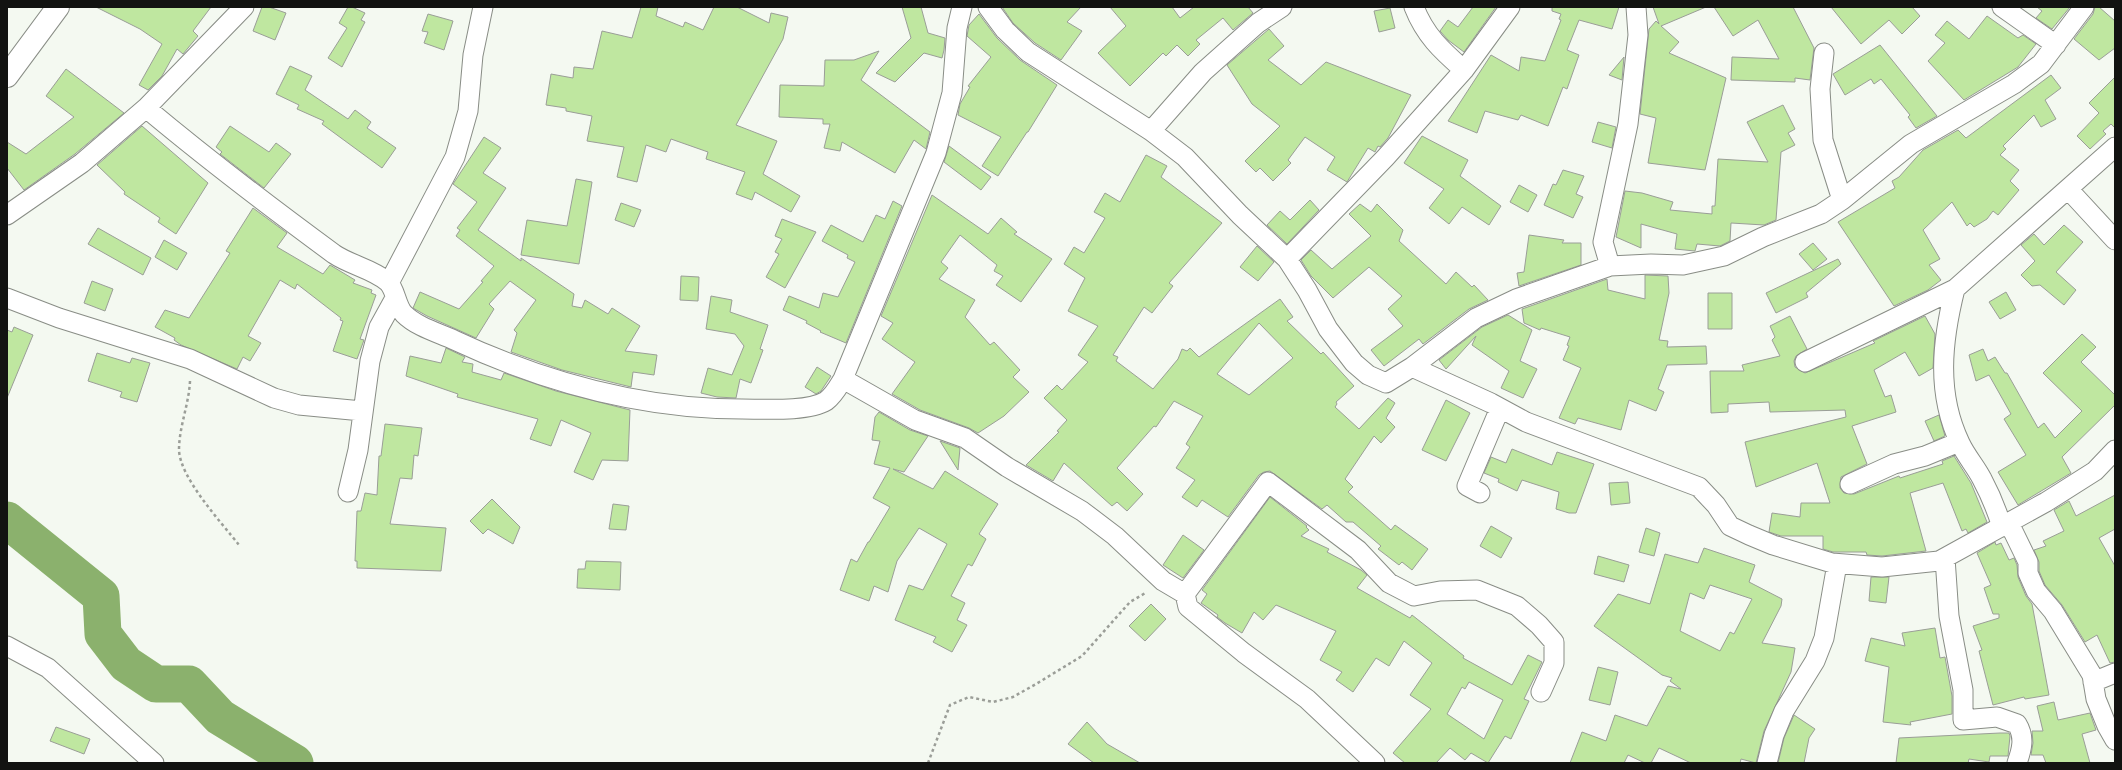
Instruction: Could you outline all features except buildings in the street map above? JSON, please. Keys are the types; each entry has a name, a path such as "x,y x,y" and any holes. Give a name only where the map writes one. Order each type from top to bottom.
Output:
{"street":[{"path":"7,76 58,7"},
{"path":"7,215 82,163 146,108 244,7"},
{"path":"348,492 358,450 362,411 370,361 379,327 392,291 455,156 468,110 473,55 483,7"},
{"path":"146,108 221,170 338,256 392,291 404,314 422,326 509,365 578,387 618,397 718,409 799,408 825,402 835,393 843,379 936,153 952,93 957,28 962,7"},
{"path":"988,7 1005,30 1028,52 1151,132 1185,156 1240,215 1287,259 1307,290 1328,329 1354,363 1368,375 1386,382 1412,367 1476,318 1516,299 1610,266 1651,264 1683,265 1724,256 1763,237 1821,214 1842,200 1912,144 2014,84 2041,64 2084,7"},
{"path":"1151,132 1203,72 1258,23 1282,7"},
{"path":"1414,7 1421,26 1442,50 1464,70"},
{"path":"1287,259 1385,158 1464,70 1510,7"},
{"path":"1610,266 1603,242 1628,124 1638,35 1636,7"},
{"path":"2002,7 2056,45"},
{"path":"1824,53 1820,89 1823,140 1842,200"},
{"path":"1805,362 1955,289 2115,147"},
{"path":"2068,189 2115,240"},
{"path":"1955,289 1948,316 1944,360 1943,389 1949,418 1959,442 1982,479 2005,525 2028,562 2028,573 2036,591 2053,611 2071,638 2092,675 2096,699 2107,726 2115,740"},
{"path":"7,298 59,318 190,359 274,398 299,405 362,411"},
{"path":"1412,367 1500,408 1526,422 1699,488 1716,505 1730,526 1773,545 1837,564 1882,567 1939,561 2005,525 2095,471 2115,450"},
{"path":"843,379 915,420 965,438 1014,471 1082,512 1115,536 1163,581 1185,594 1188,607 1244,654 1307,699 1375,763"},
{"path":"1480,493 1467,486 1500,408"},
{"path":"1850,484 1894,464 1925,456 1959,442"},
{"path":"1185,594 1268,482 1358,550 1389,583 1414,596 1440,591 1477,590 1516,606 1539,625 1554,642 1554,663 1541,692"},
{"path":"1945,558 1949,616 1963,690 1963,720 1997,717 2017,724 2022,732 2022,749 2017,763"},
{"path":"1767,763 1774,735 1784,711 1815,661 1824,638 1837,564"},
{"path":"7,646 48,668 154,763"},
{"path":"2093,682 2115,673"}],"path":[{"path":"190,359 189,388 180,440 181,464 189,479 239,545"},
{"path":"928,763 950,705 969,697 993,702 1013,697 1036,684 1082,656 1130,602 1163,581"}],"waterway":[{"path":"7,520 101,596 103,634 126,664 156,684 189,684 220,717 295,763"}]}
